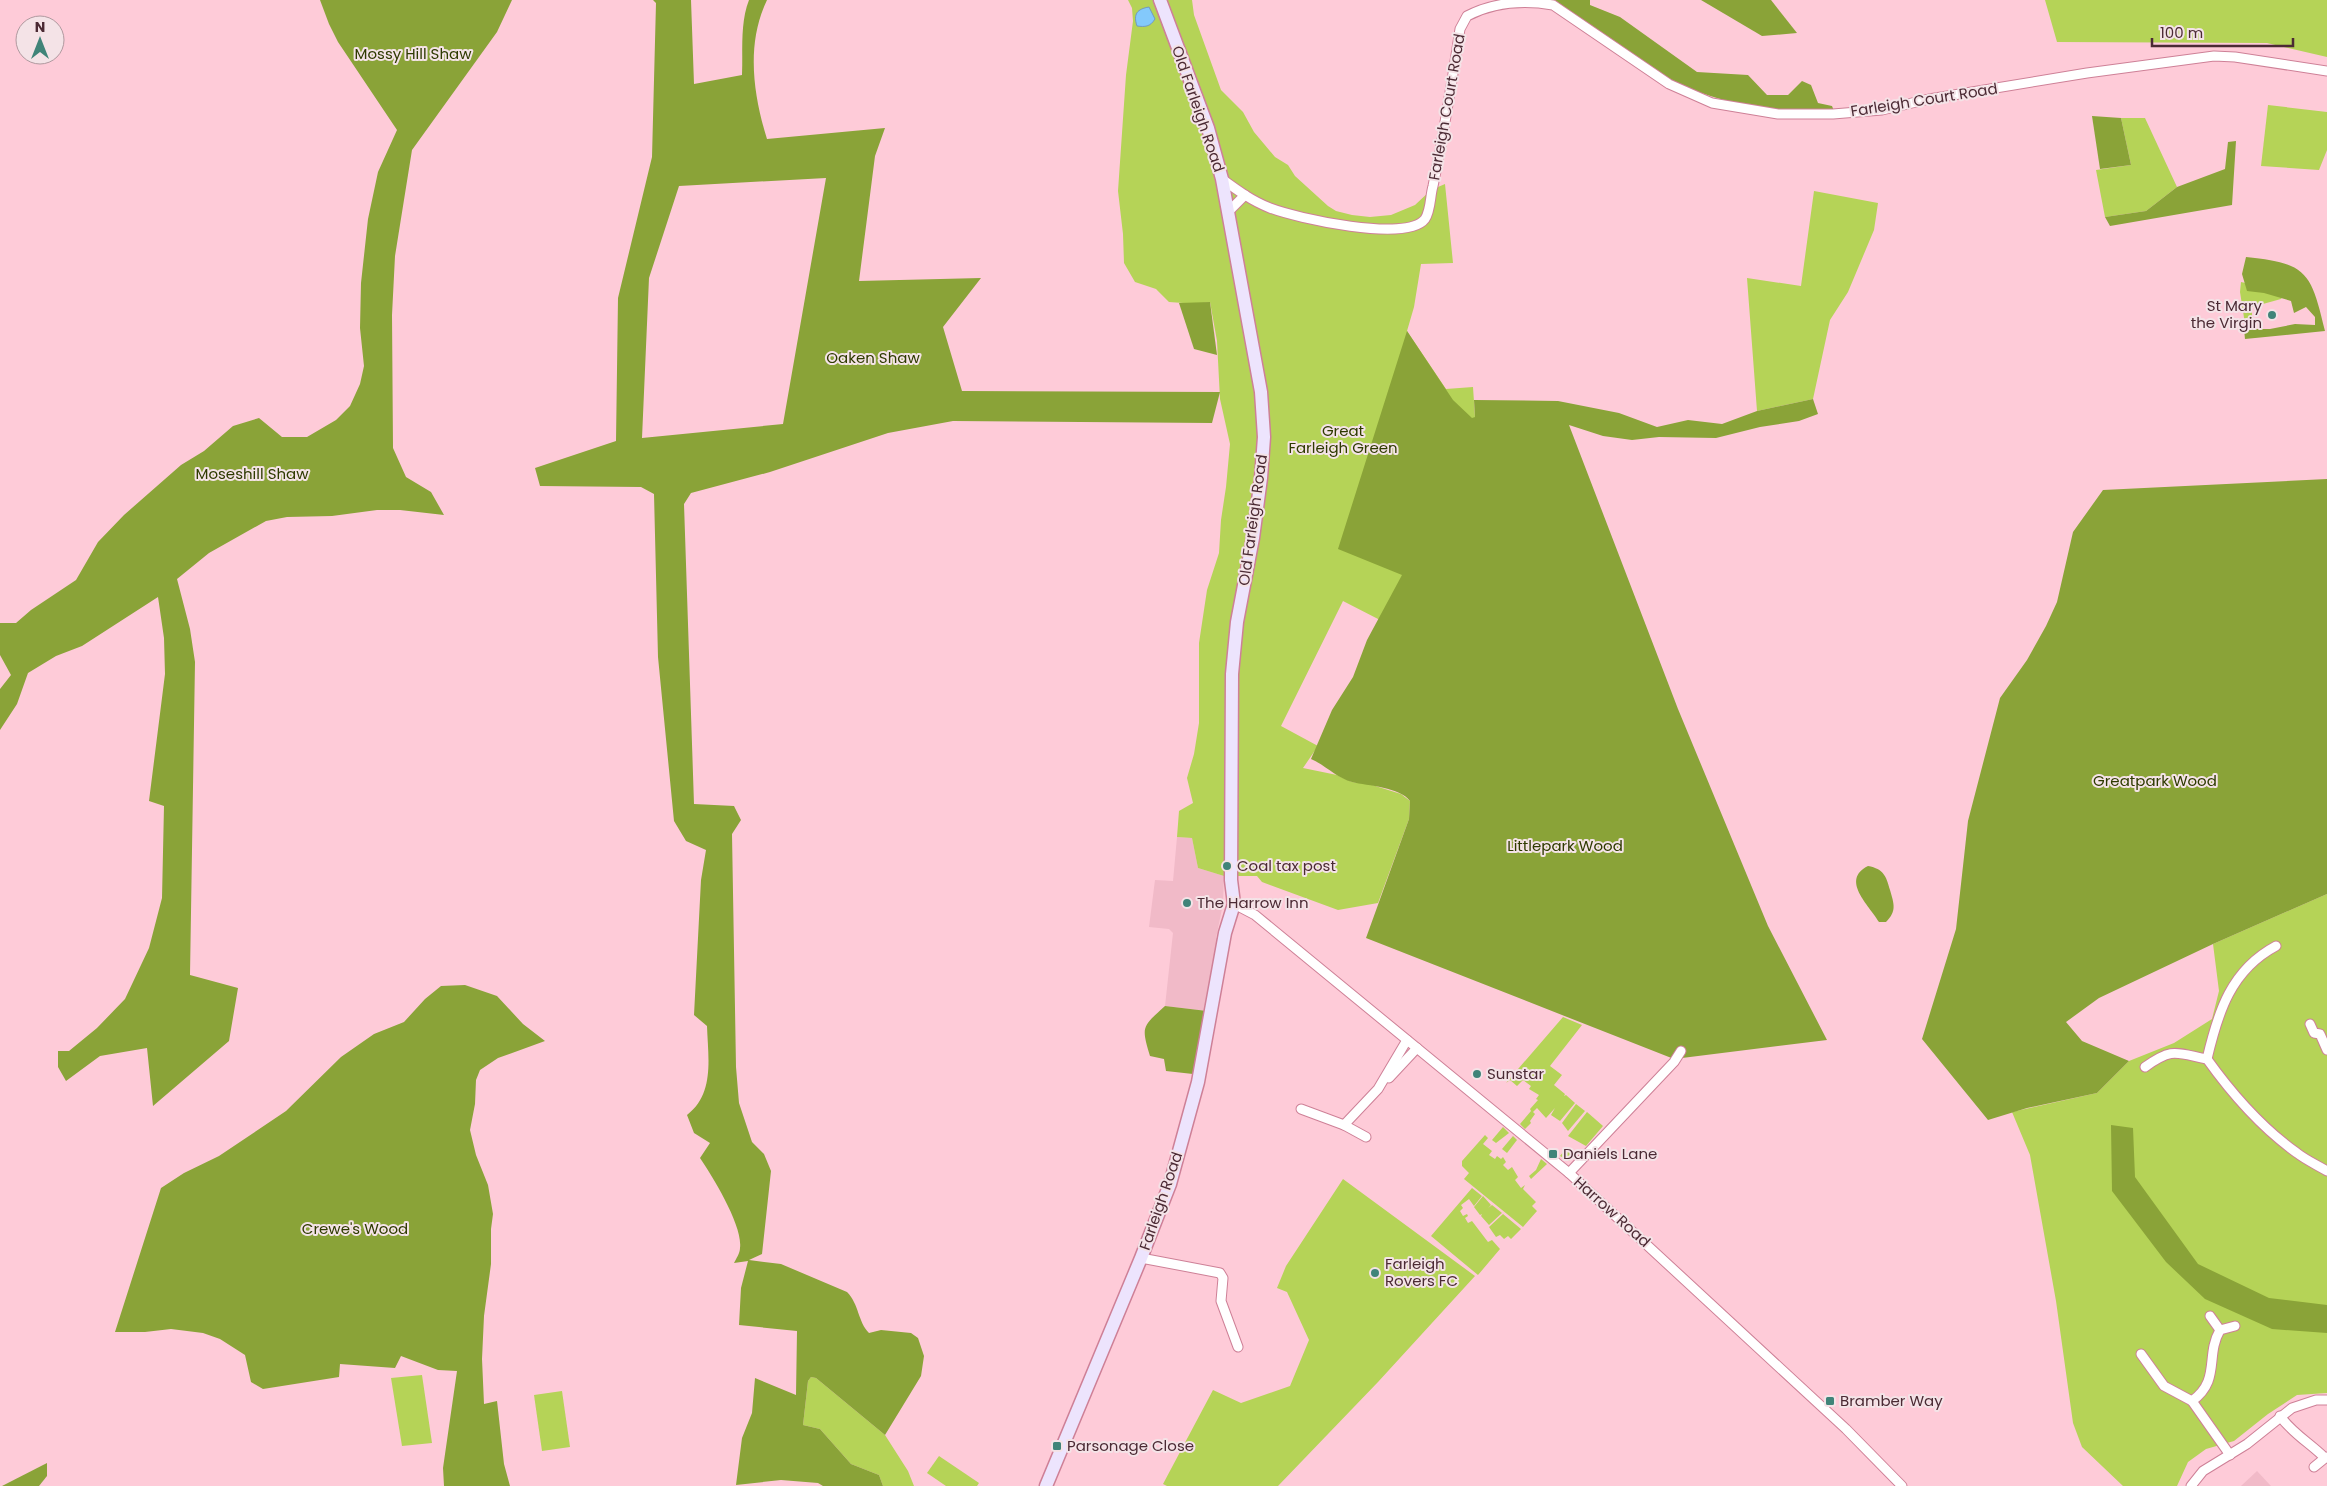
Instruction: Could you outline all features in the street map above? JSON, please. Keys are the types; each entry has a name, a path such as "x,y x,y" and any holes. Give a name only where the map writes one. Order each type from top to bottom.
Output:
{"street":[{"name":"Old Farleigh Road","path":"1160,0 1208,128 1222,179 1261,392 1264,436 1261,478 1253,538 1237,622 1232,674 1231,880 1234,904"},
{"name":"Farleigh Court Road","path":"1222,179 1262,204 1293,216 1354,228 1416,226 1424,219 1428,210 1440,156 1460,29 1467,16 1489,6 1506,3 1532,1 1553,5 1669,84 1712,102 1778,114 1833,114 1882,110 1929,99 2087,73 2214,56 2302,65 2327,71"},
{"path":"1228,212 1245,195"},
{"name":"Harrow Road","path":"1234,904 1255,914 1569,1173 1846,1429 1902,1486"},
{"name":"Farleigh Road","path":"1046,1486 1170,1184 1187,1126 1205,1047 1225,933 1234,904"},
{"path":"2208,1059 2222,1006 2232,987 2253,961 2276,946"},
{"path":"2310,1024 2314,1033 2320,1034 2326,1048"},
{"path":"1378,1089 1406,1040"},
{"path":"1344,1125 1416,1048"},
{"path":"1569,1173 1674,1062 1681,1051"},
{"path":"2145,1067 2170,1052 2208,1059 2250,1112 2296,1153 2327,1171"},
{"path":"1301,1109 1344,1125 1366,1137"},
{"path":"1141,1258 1220,1273 1224,1278 1221,1301 1238,1347"},
{"path":"2210,1316 2220,1330"},
{"path":"2220,1330 2235,1326"},
{"path":"2192,1401 2202,1394 2210,1381 2213,1349 2220,1330"},
{"path":"2140,1354 2164,1386 2192,1401 2230,1455"},
{"path":"2191,1486 2203,1471 2247,1444 2292,1408 2327,1400"},
{"path":"2280,1416 2290,1430 2307,1441 2326,1458 2314,1467"}],"shaded area":[{"path":"1177,837 1192,838 1198,868 1224,876 1223,904 1216,938 1219,940 1207,1011 1165,1006 1173,933 1169,929 1149,927 1155,880 1173,881"},
{"path":"2257,1471 2271,1486 2241,1486"}],"green space":[{"path":"320,0 512,0 497,32 412,150 395,256 392,315 393,448 406,477 431,492 444,515 400,510 377,510 332,516 287,517 266,521 209,553 177,579 190,629 195,662 190,975 238,988 229,1041 153,1106 147,1048 100,1056 66,1081 58,1067 58,1051 69,1051 97,1028 125,999 149,948 162,898 164,806 149,801 165,674 164,638 158,597 82,646 56,656 28,673 17,704 0,730 0,689 11,675 0,655 0,623 16,623 31,610 76,580 98,542 124,515 181,465 204,451 233,426 259,418 282,437 307,437 336,420 350,406 360,384 364,366 360,328 361,283 368,219 378,172 397,130 338,42"},
{"name":"Oaken Shaw","path":"653,0 691,0 694,84 742,75 742,37 744,18 749,0 767,0 756,34 754,69 758,104 767,139 885,128 875,156 859,281 981,278 943,327 962,391 1220,392 1212,423 953,421 888,433 770,472 691,493 684,504 694,804 734,806 741,820 732,834 736,1067 739,1103 752,1142 764,1154 771,1171 762,1254 749,1260 781,1264 847,1292 854,1302 865,1329 869,1333 881,1330 911,1333 918,1338 924,1356 921,1376 885,1435 816,1378 811,1377 808,1381 803,1425 820,1429 851,1464 879,1475 883,1486 823,1486 818,1483 781,1480 736,1485 742,1438 752,1413 755,1378 796,1395 797,1331 739,1325 741,1288 748,1261 734,1263 740,1248 737,1227 726,1202 700,1158 710,1143 694,1133 687,1115 702,1097 708,1074 707,1026 694,1015 701,880 706,850 686,841 674,821 658,657 654,494 641,487 540,486 535,468 616,441 618,298 652,157 656,3","holes":["826,178 783,424 642,438 649,278 679,186"]},
{"name":"Great Farleigh Green","path":"1128,0 1192,0 1194,15 1221,90 1243,112 1254,132 1275,157 1288,165 1295,176 1336,211 1370,217 1391,215 1415,205 1431,190 1445,184 1453,263 1421,264 1414,307 1407,331 1446,389 1473,387 1475,417 1440,501 1380,620 1343,601 1281,726 1318,746 1303,768 1337,775 1352,782 1369,784 1401,794 1410,801 1409,819 1378,903 1338,910 1262,882 1257,876 1224,876 1198,868 1192,838 1177,837 1179,811 1193,803 1187,778 1194,754 1199,723 1199,643 1207,590 1219,553 1230,444 1220,399 1217,341 1210,302 1197,304 1169,302 1156,289 1135,282 1124,263 1118,191 1126,75 1133,21 1132,8"},
{"path":"1555,0 1590,0 1590,5 1620,17 1697,72 1748,75 1767,95 1788,95 1802,81 1811,85 1818,103 1832,106 1834,111 1762,108 1720,99 1691,89 1673,81 1636,59"},
{"path":"1701,0 1771,0 1797,33 1762,36"},
{"path":"2045,0 2327,0 2327,57 2267,43 2057,42"},
{"path":"2268,105 2327,112 2327,150 2319,170 2261,166"},
{"path":"2092,116 2121,118 2131,165 2100,169"},
{"path":"2121,118 2145,118 2177,187 2146,211 2105,217 2096,170 2131,165"},
{"path":"2236,141 2232,205 2110,226 2105,217 2146,211 2177,187 2225,169 2228,142"},
{"path":"1814,191 1878,203 1874,230 1848,292 1830,320 1813,399 1757,411 1747,278 1801,286"},
{"path":"2246,257 2283,263 2304,274 2315,296 2325,331 2245,339 2244,329 2270,329 2295,324 2315,325 2315,317 2306,307 2294,313 2291,301 2264,293 2247,291 2242,274"},
{"path":"2241,282 2286,292 2281,299 2252,307 2252,323 2245,324 2240,292"},
{"path":"1210,302 1217,355 1194,349 1179,303"},
{"name":"Littlepark Wood","path":"1407,331 1453,400 1472,418 1475,417 1474,400 1558,401 1619,413 1657,427 1688,420 1722,424 1757,411 1813,399 1818,414 1799,421 1760,427 1716,438 1659,437 1632,440 1603,436 1569,425 1678,709 1768,926 1827,1040 1674,1059 1366,938 1409,819 1410,801 1405,796 1391,790 1347,780 1311,759 1332,710 1353,677 1367,640 1402,575 1338,549"},
{"name":"Greatpark Wood","path":"2327,479 2327,894 2213,944 2099,998 2066,1022 2082,1041 2129,1061 2097,1093 2027,1108 1988,1120 1922,1039 1956,929 1968,821 2000,698 2027,660 2057,602 2073,532 2103,490"},
{"path":"1868,866 1881,871 1889,885 1894,907 1892,914 1886,922 1879,922 1859,893 1856,878"},
{"path":"2327,894 2327,1393 2297,1395 2268,1414 2234,1441 2206,1449 2188,1462 2177,1486 2123,1486 2082,1447 2073,1423 2056,1301 2030,1155 2012,1112 2097,1093 2129,1061 2174,1043 2212,1019 2219,991 2213,944"},
{"name":"Crewe's Wood","path":"465,985 497,996 523,1024 545,1041 498,1058 480,1070 476,1080 475,1104 470,1130 476,1155 488,1185 493,1214 491,1264 484,1316 482,1359 484,1404 497,1401 504,1464 510,1486 444,1486 443,1468 457,1371 438,1370 401,1356 395,1368 340,1364 339,1377 263,1389 251,1382 245,1355 220,1339 203,1333 171,1329 145,1332 115,1332 161,1188 184,1173 219,1156 286,1111 341,1057 374,1034 404,1022 425,999 441,986"},
{"path":"1165,1006 1207,1011 1193,1074 1166,1071 1164,1059 1150,1056 1145,1038 1146,1028 1152,1018"},
{"path":"1563,1017 1582,1025 1550,1066 1562,1075 1554,1085 1565,1094 1564,1096 1566,1095 1575,1103 1560,1121 1551,1115 1555,1108 1546,1118 1537,1108 1533,1112 1535,1114 1530,1121 1531,1123 1525,1129 1520,1124 1531,1111 1530,1109 1538,1100 1536,1099 1539,1095 1529,1089 1531,1086 1523,1080 1517,1086 1510,1080 1506,1083"},
{"path":"1576,1104 1585,1111 1568,1131 1562,1123"},
{"path":"1587,1112 1603,1126 1586,1146 1568,1136"},
{"path":"2111,1125 2133,1128 2135,1177 2198,1264 2269,1298 2327,1305 2327,1333 2272,1329 2205,1299 2166,1262 2112,1191"},
{"path":"1503,1127 1509,1133 1496,1143 1492,1140"},
{"path":"1485,1135 1488,1138 1483,1144 1492,1151 1489,1155 1495,1159 1497,1156 1501,1159 1503,1157 1506,1162 1503,1165 1508,1170 1512,1167 1518,1177 1515,1180 1521,1188 1525,1185 1523,1189 1536,1202 1532,1206 1537,1211 1523,1227 1464,1179 1469,1173 1462,1166 1462,1161"},
{"path":"1513,1136 1517,1140 1507,1153 1502,1149"},
{"path":"1580,1150 1569,1161 1560,1156 1564,1151 1571,1153"},
{"path":"1541,1159 1547,1164 1531,1179 1529,1176 1536,1170"},
{"path":"1343,1179 1475,1276 1378,1382 1278,1486 1167,1486 1163,1484 1213,1390 1241,1403 1290,1386 1309,1340 1287,1292 1277,1288 1286,1266"},
{"path":"1472,1188 1482,1196 1474,1206 1469,1199 1461,1205 1463,1208 1460,1211 1463,1216 1467,1214 1468,1216 1465,1218 1468,1223 1472,1221 1488,1242 1492,1240 1500,1249 1478,1275 1431,1236"},
{"path":"1483,1196 1491,1205 1488,1208 1492,1205 1502,1213 1489,1225 1481,1216 1482,1214 1480,1215 1474,1207"},
{"path":"1503,1214 1521,1229 1511,1239 1508,1236 1504,1239 1500,1235 1496,1237 1489,1227"},
{"path":"422,1375 432,1443 402,1446 391,1378"},
{"path":"811,1377 816,1378 885,1435 908,1471 914,1486 883,1486 879,1475 851,1464 820,1429 803,1425 808,1381"},
{"path":"562,1391 570,1447 542,1451 534,1395"},
{"path":"939,1456 979,1483 977,1486 946,1486 927,1473"},
{"path":"47,1463 47,1476 39,1486 2,1486"}],"water":[{"path":"1149,7 1155,19 1147,26 1137,26 1137,13"}],"place":[{"name":"St Mary the Virgin","path":"2272,315"},
{"name":"Coal tax post","path":"1227,866"},
{"name":"The Harrow Inn","path":"1187,903"},
{"name":"Sunstar","path":"1477,1074"},
{"name":"Daniels Lane","path":"1553,1154"},
{"name":"Farleigh Rovers FC","path":"1375,1273"},
{"name":"Bramber Way","path":"1830,1401"},
{"name":"Parsonage Close","path":"1057,1446"}],"park label":[{"name":"Mossy Hill Shaw","path":"413,54"},
{"name":"Moseshill Shaw","path":"252,474"}]}
